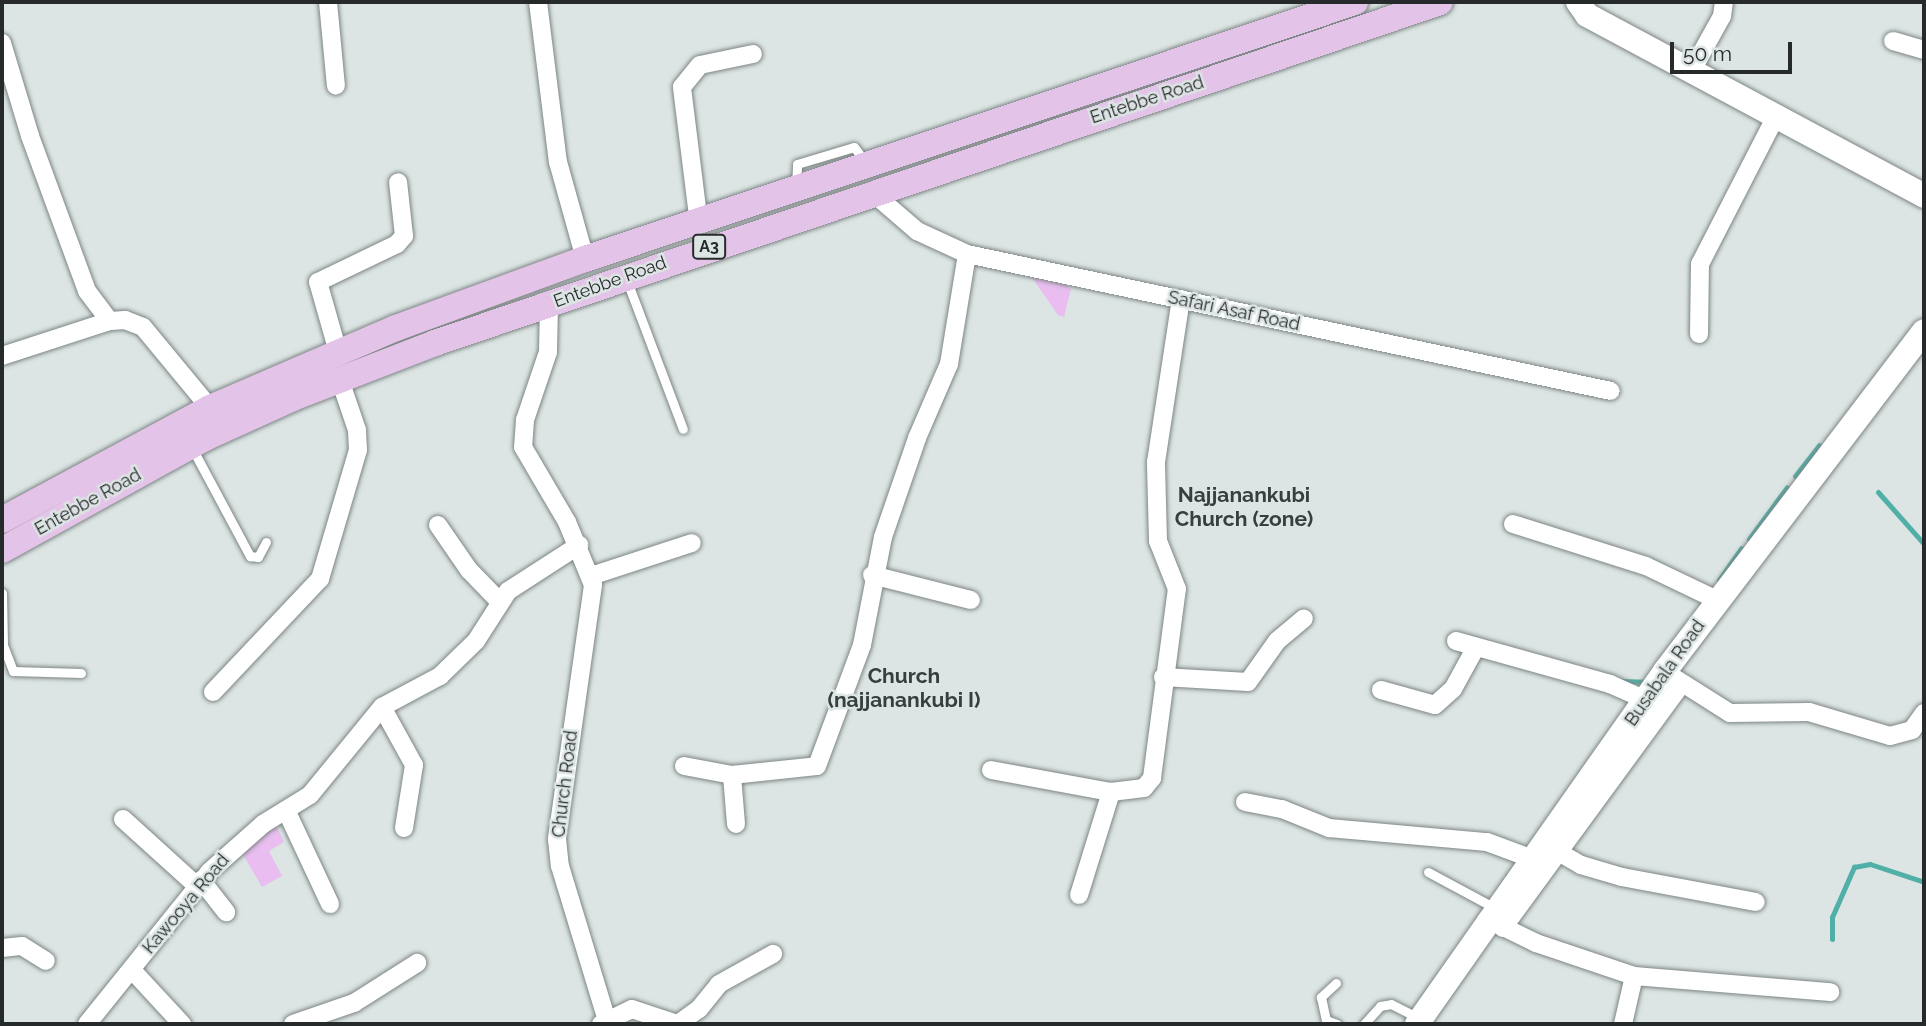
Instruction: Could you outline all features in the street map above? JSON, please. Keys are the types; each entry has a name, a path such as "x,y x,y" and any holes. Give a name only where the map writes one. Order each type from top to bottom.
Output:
{"main road":[{"name":"Entebbe Road","path":"2,551 192,446 340,380 625,276 871,180 1355,2"},
{"name":"Entebbe Road","path":"2,520 210,408 338,352 585,259 796,191 871,180 1440,2"}],"street":[{"path":"328,2 336,86"},
{"path":"538,2 558,162 585,259"},
{"path":"1578,2 1587,16 1777,114 1924,196"},
{"path":"1692,70 1723,16 1724,2"},
{"path":"1893,41 1924,50"},
{"path":"2,43 30,136 87,291 110,321"},
{"path":"699,224 682,87 700,65 753,54"},
{"path":"1699,334 1699,264 1777,114"},
{"name":"Safari Asaf Road","path":"871,180 917,231 967,254 1611,391"},
{"path":"338,352 318,282 397,244 404,236 398,182"},
{"path":"684,766 732,775 817,766 862,645 873,575 917,438 949,364 967,254"},
{"path":"991,771 1111,792 1144,788 1152,778 1163,677 1177,589 1158,541 1156,462 1181,299"},
{"name":"Church Road","path":"549,304 552,333 525,420 523,447 579,545 591,576 593,605 557,839 560,866 604,1023"},
{"path":"2,356 110,321 143,327 210,408"},
{"name":"Busabala Road","path":"1419,1021 1495,918 1530,858 1646,700 1673,677 1717,600 1922,339"},
{"path":"212,692 320,579 358,450 357,430 340,380"},
{"path":"1513,524 1646,566 1717,600"},
{"path":"438,525 469,570 499,601"},
{"path":"591,576 692,543"},
{"name":"Kawooya Road","path":"87,1024 199,883 227,853 331,774 355,735 382,707 440,676 476,641 499,601 517,582 579,545"},
{"path":"873,575 971,600"},
{"path":"1163,677 1248,682 1277,641 1304,618"},
{"path":"1457,641 1610,684 1646,700"},
{"path":"1381,690 1435,705 1453,689 1476,647"},
{"path":"1830,992 1634,976 1578,959 1495,918 1608,787 1673,677 1730,713 1809,712 1890,736 1912,730 1924,713"},
{"path":"382,707 414,765 404,828"},
{"path":"732,775 736,824"},
{"path":"1079,895 1111,792"},
{"path":"1245,802 1282,809 1329,828 1487,842 1530,858"},
{"path":"286,810 330,904"},
{"path":"123,819 199,883 226,912"},
{"path":"1555,850 1581,865 1622,877 1756,902"},
{"path":"2,948 22,946 46,961"},
{"path":"604,1023 632,1009 678,1024 699,1009 719,984 773,954"},
{"path":"293,1024 354,1003 418,963"},
{"path":"132,970 183,1024"},
{"path":"1623,1024 1634,976"}],"lane":[{"path":"625,276 682,429"},
{"path":"192,446 250,556 258,557 266,542"},
{"path":"2,593 3,645 13,671 80,673"},
{"path":"1428,872 1495,918"},
{"path":"1336,983 1321,997 1326,1020 1338,1024"},
{"path":"1364,1024 1380,1006 1391,1004 1419,1021"}],"shaded area":[{"path":"1037,275 1059,279 1071,289 1064,317 1058,315 1033,279"},
{"path":"276,825 284,842 269,851 282,876 262,887 241,851"}],"waterway":[{"path":"1795,476 1819,445"},
{"path":"1749,539 1787,487"},
{"path":"1878,492 1924,544"},
{"path":"1719,580 1741,548"},
{"path":"1621,681 1645,682"},
{"path":"1832,939 1832,917 1854,867 1870,864 1924,882"}],"district":[{"name":"Najjanankubi Church (zone)","path":"1244,507"},
{"name":"Church (najjanankubi I)","path":"904,688"}]}
